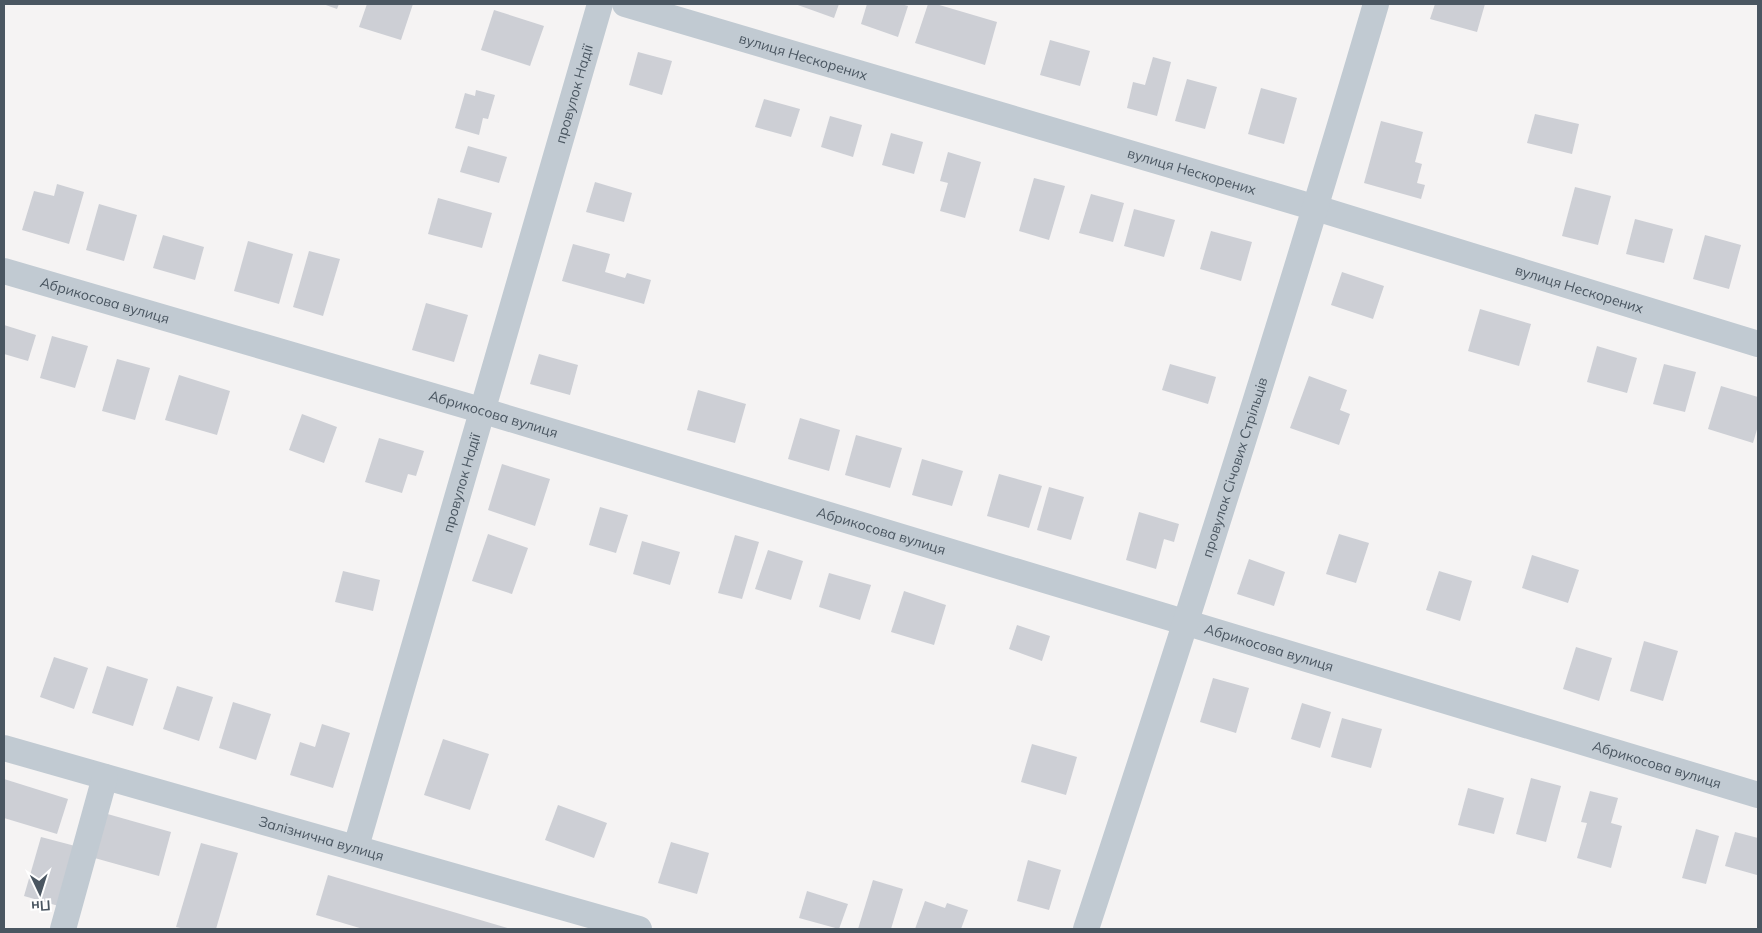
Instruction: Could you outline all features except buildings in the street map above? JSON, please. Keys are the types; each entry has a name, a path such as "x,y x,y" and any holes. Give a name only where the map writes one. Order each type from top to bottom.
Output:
{"street":[{"name":"провулок Надії","path":"356,847 484,411 600,4"},
{"name":"вулиця Нескорених","path":"625,4 1316,208 1758,344"},
{"name":"провулок Січових Стрільців","path":"1086,929 1187,623 1316,208 1376,4"},
{"name":"Абрикосова вулиця","path":"4,270 484,411 1758,794"},
{"name":"Залізнична вулиця","path":"4,748 639,929"},
{"path":"63,929 105,777"}]}
